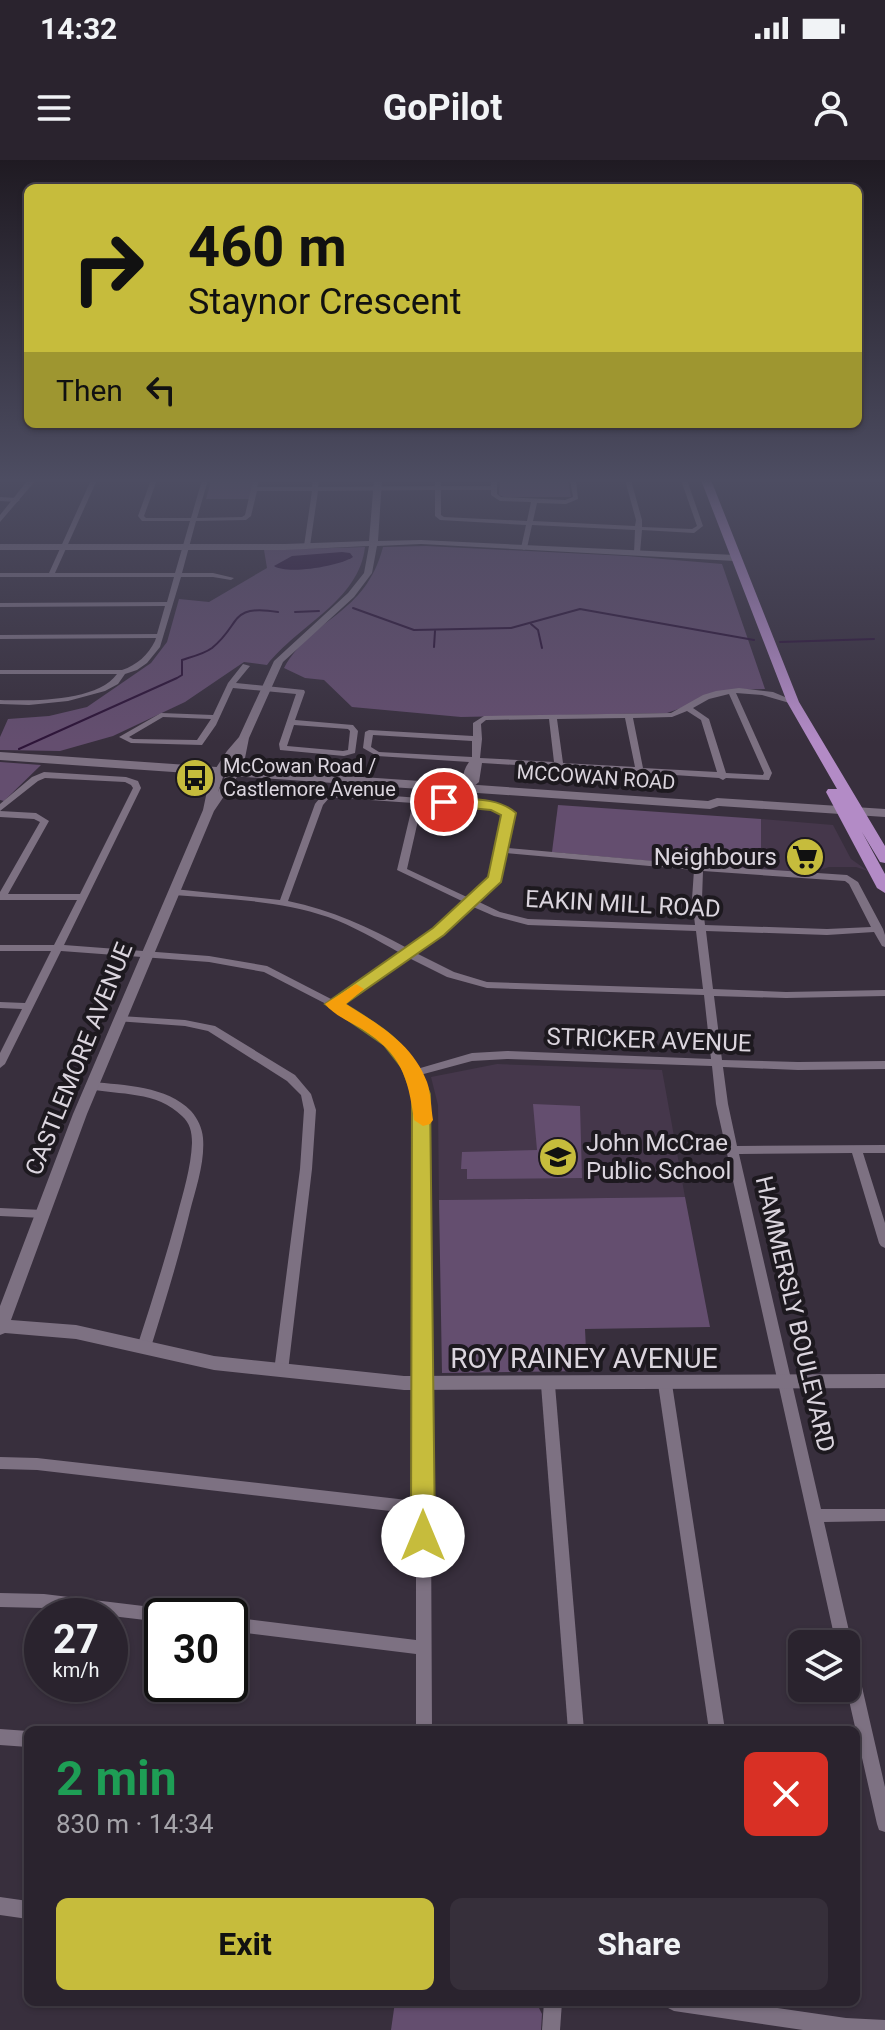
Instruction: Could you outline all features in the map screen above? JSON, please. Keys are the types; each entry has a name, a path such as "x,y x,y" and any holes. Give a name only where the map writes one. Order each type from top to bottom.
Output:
{"main road":[{"path":"739,567 783,680 822,756 824,776 885,859"},
{"name":"MCCOWAN ROAD","path":"0,756 710,805 717,809 852,815 885,813"},
{"path":"852,815 885,888"},
{"name":"MCCOWAN ROAD","path":"852,815 885,821"}],"street":[{"path":"51,575 54,567"},
{"path":"0,672 122,672 134,669 145,660 160,636 179,567"},
{"name":"CASTLEMORE AVENUE","path":"0,1326 92,1086 209,810 221,796 231,751 244,738 282,658 358,588 370,567"},
{"path":"0,575 217,575 231,578"},
{"path":"0,605 168,604"},
{"path":"0,637 160,636"},
{"path":"215,717 161,715 123,737 131,741 194,745 202,741 215,717 237,673 246,666"},
{"path":"0,702 84,698 115,684 122,672"},
{"path":"760,692 783,680"},
{"path":"231,685 301,692 291,722 283,746 286,749 344,754 352,751 354,731 350,727 291,722"},
{"path":"478,739 369,732 367,748 371,752 640,772 768,777 732,692"},
{"path":"468,788 475,782 477,722 481,719 672,715 689,709 705,697 732,692 760,692 793,702"},
{"path":"689,709 705,719 723,777"},
{"path":"629,716 640,772"},
{"path":"553,718 559,766"},
{"path":"0,811 35,779 44,775 135,783 137,788 0,1064"},
{"path":"283,903 319,804 325,798 342,795 494,806 509,813 495,879 408,953 334,1004"},
{"name":"EAKIN MILL ROAD","path":"418,800 402,870 506,917 528,922 701,928 827,932 878,929"},
{"path":"0,811 36,816 45,821 1,897"},
{"path":"501,850 847,878 853,882 885,944"},
{"name":"HAMMERSLY BOULEVARD","path":"699,868 697,899 722,1104 841,1630"},
{"path":"174,892 283,903 349,922 457,978 487,985 709,992 885,993"},
{"path":"1,897 84,897"},
{"path":"0,948 58,948 252,964 284,976 390,1041 414,1073 423,1107 424,1726"},
{"path":"0,1005 29,1006"},
{"path":"120,1019 195,1024 218,1031 291,1078 306,1094 310,1110 306,1169 281,1371"},
{"name":"STRICKER AVENUE","path":"414,1073 485,1056 885,1065"},
{"path":"92,1086 153,1094 187,1116 197,1127 198,1140 190,1186 144,1347"},
{"path":"856,1149 885,1243"},
{"path":"733,1150 885,1149"},
{"path":"0,1212 43,1214"},
{"name":"ROY RAINEY AVENUE","path":"0,1326 61,1329 214,1363 423,1384 885,1381"},
{"path":"665,1384 716,1726"},
{"path":"548,1385 576,1726"},
{"path":"0,1463 37,1464 423,1508"},
{"path":"815,1516 885,1515"},
{"path":"0,1600 44,1601 144,1613"},
{"path":"248,1626 424,1648"},
{"path":"857,1702 885,1824"},
{"path":"0,1737 24,1739"},
{"path":"0,1906 24,1909"},
{"path":"551,2030 553,2006"},
{"path":"731,2006 759,2008 846,2027 885,2029"}],"shaded area":[{"path":"277,567 317,567 290,570"},
{"path":"359,567 340,598 267,665 244,662 185,702 113,736 60,751 0,750 0,737 8,719 49,716 87,707 151,663 167,642 179,599 209,602 267,568"},
{"path":"376,567 723,567 765,689 732,690 667,713 461,717 352,707 324,680 305,678 284,668 309,637 364,588"},
{"path":"0,762 41,765 4,801 0,800"},
{"path":"558,805 761,819 761,871 552,852"},
{"path":"761,819 833,825 851,859 868,871 856,867 829,867 810,873 761,871"},
{"name":"John McCrae Public School","path":"497,1064 662,1070 685,1197 439,1200 438,1105 431,1077"},
{"path":"533,1104 580,1106 582,1178 467,1179 467,1169 461,1169 462,1152 537,1150"},
{"path":"685,1197 710,1327 585,1329 587,1371 442,1373 439,1200"},
{"path":"394,2006 538,2006 542,2014 541,2030 391,2030"}],"waterway":[{"path":"353,608 414,630 511,628 580,609 754,640"},
{"path":"19,749 182,675 182,660 212,648 243,614 262,610 278,612"},
{"path":"295,612 319,611"},
{"path":"531,624 538,630 542,648"},
{"path":"434,647 435,631"},
{"path":"780,642 874,639"}],"slow traffic":[{"path":"356,989 334,1004 381,1033 403,1055 418,1082 423,1120"}],"place":[{"name":"McCowan Road / Castlemore Avenue","path":"195,778"},
{"name":"Neighbours","path":"805,857"},
{"name":"John McCrae Public School","path":"558,1157"}],"route":[{"path":"423,1536 421,1094 410,1066 390,1041 334,1004 453,920 495,879 509,813 501,807 444,802"}]}
